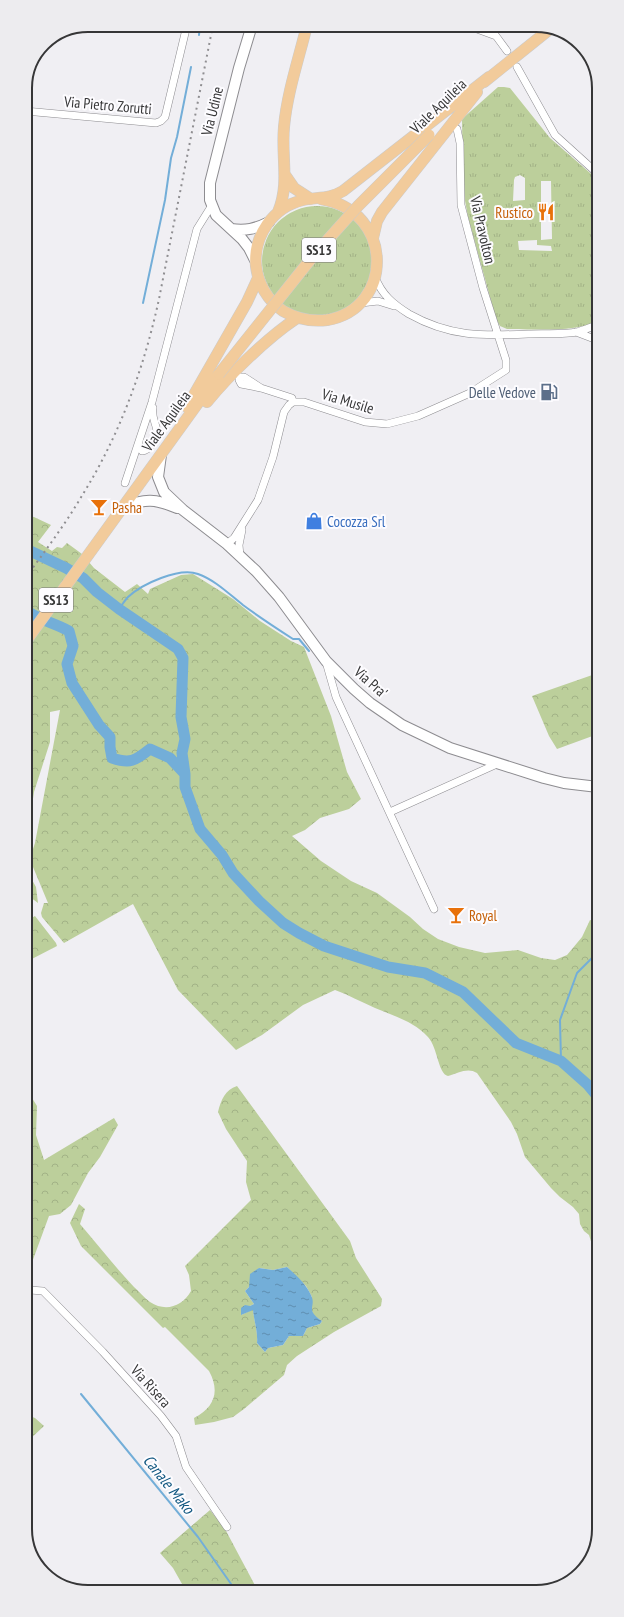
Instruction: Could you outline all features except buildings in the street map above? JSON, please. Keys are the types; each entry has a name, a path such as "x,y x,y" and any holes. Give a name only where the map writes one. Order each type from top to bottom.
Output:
{"main road":[{"path":"278,212 282,202 286,175 283,148 284,126 304,32"},
{"name":"Viale Aquileia","path":"32,633 219,374 314,255 358,206 489,77 545,33"},
{"path":"286,175 294,188 316,199 340,204 357,214 373,238 377,261 375,277 369,291 359,304 345,314 330,319 313,321 297,318 288,314 267,295 258,278 256,260 259,240 269,222 278,212 294,203 316,199 338,194 343,191 489,77"},
{"path":"373,238 377,221 382,212 489,77"},
{"path":"161,453 247,302 258,278"},
{"path":"161,453 229,378 264,345 297,318"}],"street":[{"name":"Via Pietro Zorutti","path":"32,112 156,123 161,121 165,117 185,32"},
{"name":"Via Udine","path":"250,32 239,68 210,183 212,205 220,218 249,248 256,260"},
{"path":"485,32 496,36 507,51"},
{"path":"517,67 558,138 592,169"},
{"name":"Via Pravolton","path":"457,129 460,144 461,205 498,336"},
{"path":"125,483 139,445 197,229 212,205"},
{"path":"203,218 212,216 220,218"},
{"path":"231,229 248,230 257,228 269,222"},
{"path":"375,277 382,292 399,308"},
{"path":"359,304 378,301 399,308 431,325 442,329 476,335 498,336 576,332 592,327"},
{"path":"576,332 592,338"},
{"name":"Via Musile","path":"293,402 304,402 374,424 387,424 405,421 470,393 504,373 507,366 498,336"},
{"path":"139,445 142,451 146,450 152,445 157,434 152,410 157,381"},
{"path":"227,544 234,538 258,500 264,485 284,412 289,404 293,402 292,398 261,388"},
{"name":"Via Pra'","path":"161,453 158,472 159,482 164,492 183,510 240,556 279,597 326,661 370,704 402,725 450,748 558,781 592,786"},
{"name":"Via Pra'","path":"124,507 134,503 157,500 183,510"},
{"path":"240,556 240,537 246,520"},
{"path":"326,661 336,697 434,909"},
{"path":"390,812 499,763"},
{"name":"Via Risera","path":"32,1290 43,1291 103,1352 161,1416 176,1436 186,1467 227,1527"}],"green space":[{"path":"498,87 510,88 550,138 592,175 592,323 567,329 541,330 507,329 500,326 496,319 468,217 463,190 462,119","holes":["520,175 525,178 525,200 513,201 515,177","541,181 551,181 552,239 541,240","537,240 537,245 551,246 552,251 519,250 518,241"]},
{"path":"317,206 338,210 348,215 356,222 363,230 368,240 372,261 368,282 363,292 356,300 348,307 338,312 317,316 296,312 286,307 278,300 271,292 266,282 262,261 266,240 271,230 278,222 286,215 296,210"},
{"path":"32,517 51,525 38,542 52,551 57,547 62,548 67,543 82,554 94,568 125,592 137,584 148,594 150,589 181,575 193,574 233,599 260,621 291,641 304,647 331,716 347,772 361,799 349,809 320,818 305,830 292,836 321,861 351,881 377,893 438,939 459,947 485,953 518,950 541,958 555,960 567,955 582,937 590,920 592,920 592,1245 589,1235 584,1231 580,1224 579,1214 551,1188 525,1157 511,1122 477,1073 474,1071 467,1071 448,1076 445,1074 442,1071 434,1047 428,1037 416,1027 335,990 303,1005 262,1035 236,1050 178,990 133,904 64,943 42,917 41,913 44,903 48,903 33,867 32,861 32,852 35,843 60,710 50,712 50,742 34,792 32,806"},
{"path":"592,675 592,736 557,749 549,736 532,696"},
{"path":"32,880 36,887 38,903 32,898"},
{"path":"35,916 57,946 32,959 32,918"},
{"path":"237,1086 350,1241 356,1258 382,1299 381,1306 334,1332 297,1356 287,1365 284,1375 233,1417 195,1425 194,1418 207,1409 214,1398 214,1385 209,1371 165,1327 163,1328 81,1246 70,1223 79,1204 85,1209 80,1224 120,1272 146,1299 161,1307 173,1306 183,1301 191,1291 189,1275 185,1266 251,1200 246,1182 247,1161 226,1129 218,1112 224,1096","holes":["287,1267 306,1286 312,1297 311,1309 314,1316 322,1321 320,1324 307,1328 303,1336 289,1336 283,1345 268,1348 265,1352 257,1343 253,1309 241,1315 254,1304 245,1291 249,1287 259,1268 273,1270"]},
{"path":"32,1098 37,1106 36,1135 44,1160 114,1118 118,1125 100,1157 88,1173 71,1205 60,1214 49,1216 32,1262"},
{"path":"32,1417 44,1426 32,1437"},
{"path":"210,1510 225,1529 255,1585 183,1585 173,1568 160,1553"}],"water":[{"path":"287,1267 306,1287 313,1302 312,1311 322,1321 320,1324 307,1328 303,1336 289,1336 283,1345 268,1348 265,1352 257,1343 253,1310 241,1315 241,1308 245,1305 250,1306 254,1304 245,1291 249,1287 250,1274 259,1268 273,1270"}],"waterway":[{"path":"143,303 165,200 171,158 177,137 191,67"},
{"path":"32,552 83,578 97,592 119,609 178,649 183,658 181,717 185,739 182,753 185,774"},
{"path":"119,609 128,597 151,582 171,575 190,572 198,574 216,584 293,639 299,639 309,651"},
{"path":"32,614 69,631 73,646 67,664 72,683 99,725 110,737 112,758 128,761 136,759 150,749 170,758 185,774 185,787 200,829 222,855 233,873 259,901 283,923 324,946 388,967 425,973 463,992 516,1043 561,1061 592,1090"},
{"path":"561,1061 560,1020 577,973 592,958"},
{"name":"Canale Mako","path":"81,1394 198,1537 232,1585"}],"railway":[{"path":"32,569 70,515 96,471 119,424 138,375 159,299 212,32"}],"place":[{"name":"Rustico","path":"546,212"},
{"name":"Delle Vedove","path":"549,392"},
{"name":"Pasha","path":"99,507"},
{"name":"Cocozza Srl","path":"314,521"},
{"name":"Royal","path":"456,915"}]}
